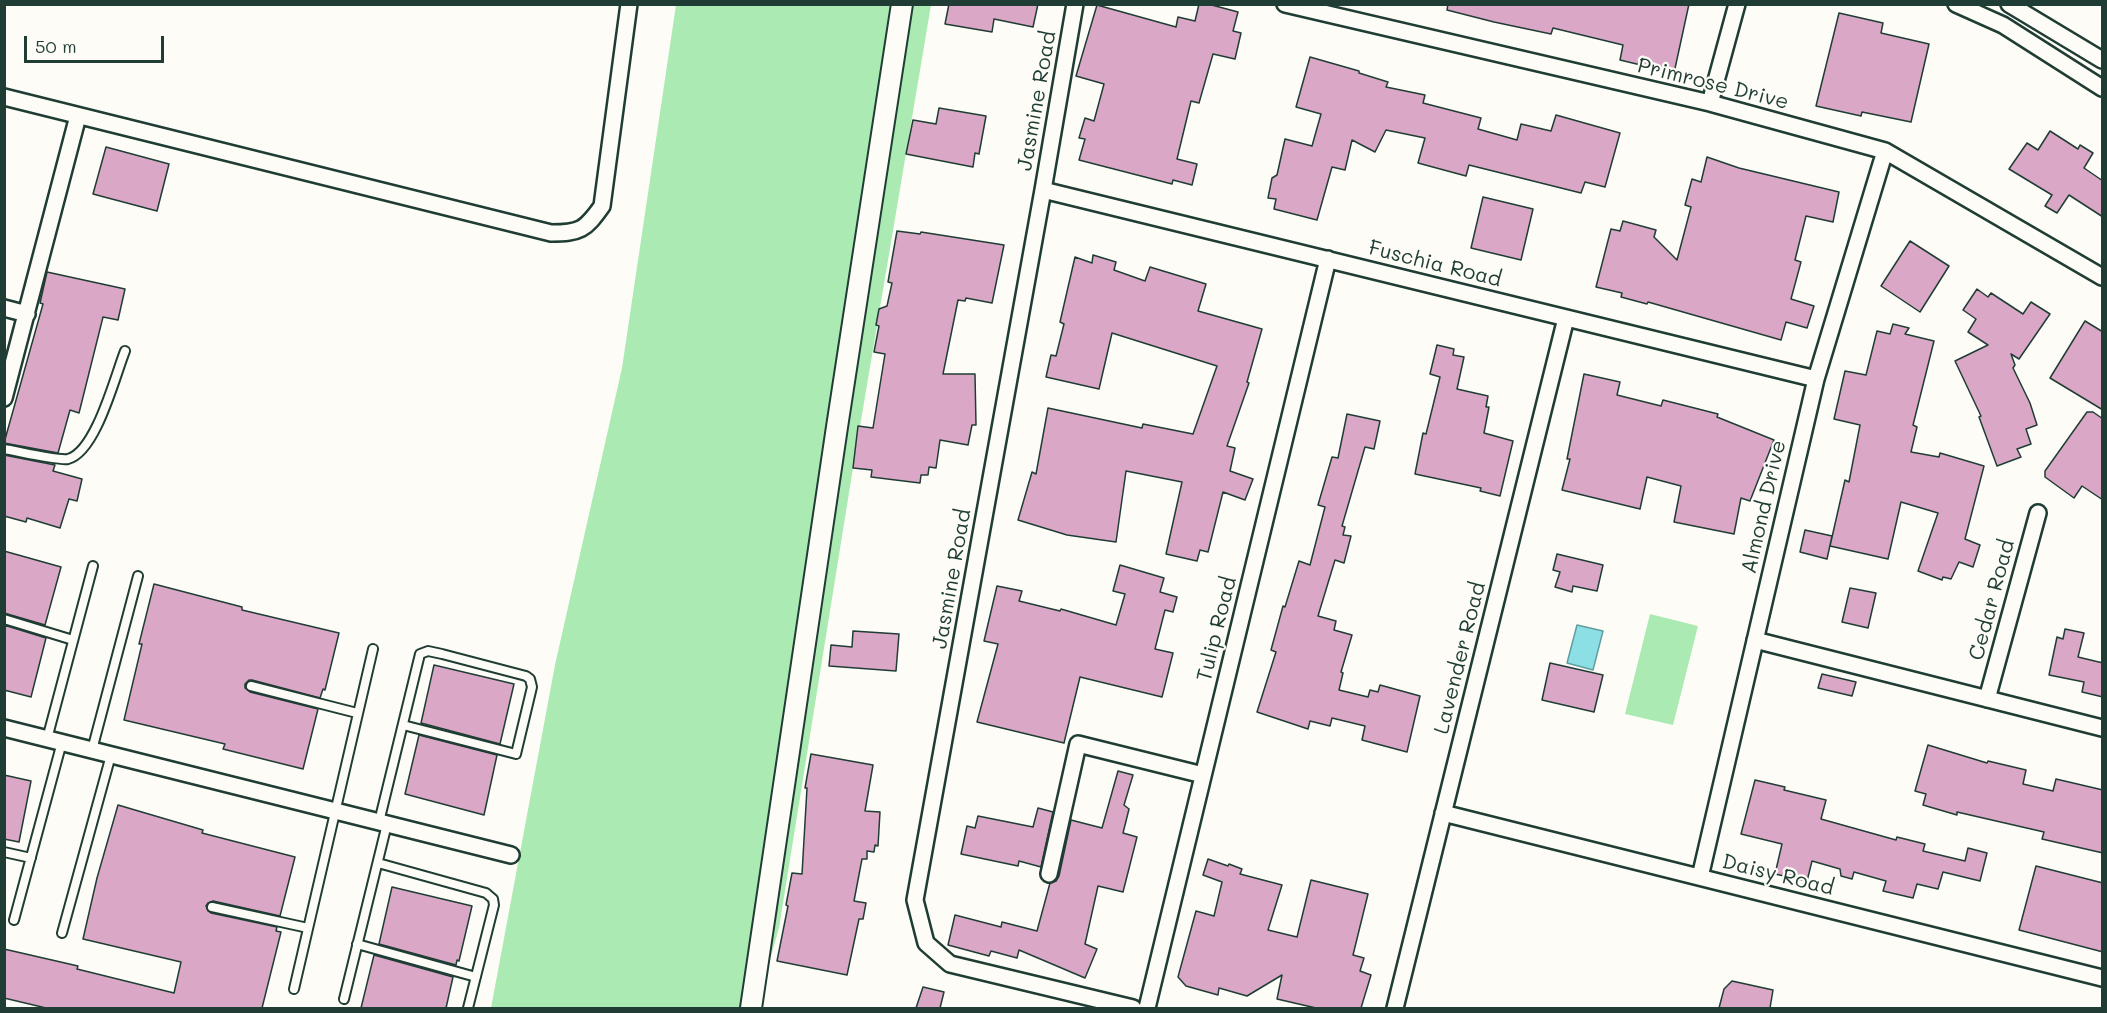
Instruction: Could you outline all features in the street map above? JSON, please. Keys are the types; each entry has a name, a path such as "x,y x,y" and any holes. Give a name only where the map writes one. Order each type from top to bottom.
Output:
{"street":[{"path":"4,97 551,233 572,233 589,223 602,206 628,4"},
{"path":"751,1008 903,4"},
{"name":"Jasmine Road","path":"1075,4 915,900 926,943 950,964 1133,1008"},
{"name":"Primrose Drive","path":"1285,4 1710,103 1885,151 2103,277"},
{"path":"1710,103 1737,4"},
{"path":"1956,4 2003,25 2103,88"},
{"path":"2009,4 2103,60"},
{"path":"4,398 78,116"},
{"name":"Almond Drive","path":"1700,877 1816,379 1885,151"},
{"name":"Fuschia Road","path":"1043,190 1816,379"},
{"name":"Tulip Road","path":"1147,1008 1328,259"},
{"path":"4,308 27,314"},
{"name":"Lavender Road","path":"1395,1008 1566,318"},
{"name":"Cedar Road","path":"1988,699 2038,513"},
{"path":"1755,640 2103,728"},
{"path":"4,728 511,855"},
{"path":"1049,874 1078,744 1203,775"},
{"name":"Daisy Road","path":"1443,813 2103,978"}],"lane":[{"path":"4,449 67,460 83,450 93,436 125,351"},
{"path":"14,920 31,858 74,640 93,566"},
{"path":"92,750 138,576"},
{"path":"4,619 74,640"},
{"path":"294,989 373,649"},
{"path":"344,999 378,863 383,823 403,725 420,654 428,651 526,676 530,679 532,687 516,754 403,725"},
{"path":"251,686 357,713"},
{"path":"62,933 111,755"},
{"path":"4,852 31,858"},
{"path":"378,863 486,892 493,898 494,905 468,1008"},
{"path":"212,907 308,928"},
{"path":"357,944 476,976"}],"green space":[{"path":"676,5 931,5 779,928 756,1008 491,1008 555,665 622,368"},
{"path":"1650,614 1698,626 1673,725 1625,714"}],"water":[{"path":"1577,625 1603,631 1593,670 1567,663"}],"building":[{"path":"949,4 1038,4 1033,27 994,19 992,32 945,24"},
{"path":"1199,4 1208,4 1238,12 1233,31 1241,33 1235,59 1213,54 1199,103 1191,101 1177,159 1197,164 1192,185 1173,180 1172,184 1079,160 1085,139 1079,138 1085,118 1094,121 1104,84 1076,76 1097,5 1176,27 1178,17 1195,21"},
{"path":"1448,4 1689,4 1674,73 1620,60 1623,45 1553,28 1551,34 1494,22 1447,10"},
{"path":"1839,13 1883,23 1881,33 1929,44 1911,122 1862,112 1861,116 1816,106"},
{"path":"1310,57 1388,82 1386,87 1425,95 1423,103 1481,118 1478,129 1517,140 1521,124 1551,131 1556,115 1620,133 1605,187 1585,182 1581,193 1469,165 1466,176 1418,163 1425,138 1386,130 1375,152 1352,140 1345,170 1332,167 1317,220 1274,209 1276,199 1268,198 1272,178 1277,175 1285,139 1312,146 1321,114 1296,107"},
{"path":"939,108 986,116 979,154 975,153 973,167 906,154 913,120 936,124"},
{"path":"2050,131 2078,149 2080,145 2093,153 2084,168 2103,181 2103,217 2069,195 2057,213 2045,206 2052,195 2009,169 2027,143 2038,150"},
{"path":"106,147 169,164 157,211 93,194"},
{"path":"1707,157 1739,168 1839,192 1833,222 1806,216 1795,260 1801,262 1791,299 1814,306 1807,328 1786,322 1781,340 1648,302 1647,304 1621,297 1622,293 1596,287 1611,229 1620,231 1623,221 1656,230 1654,237 1677,260 1691,207 1685,205 1692,179 1701,182"},
{"path":"1483,197 1533,209 1521,260 1471,248"},
{"path":"897,231 920,234 921,232 1004,245 992,303 966,298 965,301 958,300 943,374 975,374 976,425 972,425 968,445 940,440 936,468 929,467 928,475 921,475 920,483 871,477 872,470 853,468 858,426 873,428 885,354 874,352 879,326 876,325 879,309 887,306 892,283 888,282"},
{"path":"1910,241 1949,266 1920,312 1881,286"},
{"path":"1093,255 1116,262 1114,270 1145,281 1150,267 1206,284 1198,311 1262,329 1247,382 1249,383 1227,446 1235,448 1230,471 1253,479 1245,500 1223,492 1208,552 1200,550 1197,561 1166,554 1182,482 1126,471 1116,542 1067,535 1018,520 1032,472 1036,474 1048,408 1142,428 1143,424 1193,434 1217,366 1112,333 1099,389 1046,377 1051,355 1056,356 1064,324 1060,322 1075,257 1092,263"},
{"path":"47,272 125,289 118,320 103,317 79,413 70,410 58,453 4,443 43,304 40,303"},
{"path":"1977,289 1988,297 1991,293 2023,314 2031,302 2050,314 2019,359 2011,354 2015,365 2013,368 2030,403 2037,425 2026,429 2031,444 2017,449 2021,457 1997,466 1979,417 1981,416 1955,361 1988,345 1968,332 1976,319 1963,310"},
{"path":"2085,321 2103,332 2103,410 2050,378"},
{"path":"1893,324 1909,328 1905,334 1934,341 1913,425 1917,427 1911,452 1939,457 1940,453 1984,466 1965,539 1980,545 1973,567 1959,562 1951,579 1943,577 1942,580 1918,571 1938,513 1901,502 1888,559 1830,546 1845,480 1849,482 1860,425 1834,419 1845,371 1866,375 1877,331 1890,334"},
{"path":"1437,345 1454,349 1453,355 1464,357 1457,389 1488,396 1486,407 1489,407 1484,433 1513,441 1500,496 1480,491 1481,488 1415,474 1423,433 1426,434 1440,377 1430,374"},
{"path":"1584,374 1620,382 1617,395 1661,406 1663,400 1718,414 1717,417 1774,440 1750,501 1741,498 1734,534 1674,522 1681,486 1647,477 1640,509 1562,490 1570,459 1567,459"},
{"path":"2087,412 2093,412 2103,419 2103,500 2082,486 2074,498 2045,477 2045,471"},
{"path":"1347,414 1380,421 1374,449 1365,447 1342,526 1345,527 1343,535 1351,536 1344,563 1335,560 1318,616 1336,621 1334,630 1352,635 1341,672 1343,673 1339,690 1368,697 1370,690 1378,692 1380,685 1420,696 1407,752 1362,740 1365,726 1332,718 1330,726 1310,721 1308,729 1257,712 1276,652 1271,650 1283,606 1285,607 1299,561 1310,565 1325,507 1318,505 1332,457 1338,458"},
{"path":"4,455 55,465 53,471 82,479 77,501 69,499 60,528 27,518 26,522 4,516"},
{"path":"1805,530 1832,536 1827,559 1800,552"},
{"path":"4,551 61,567 45,625 4,613"},
{"path":"1557,554 1603,565 1597,591 1573,586 1572,592 1555,587 1560,572 1553,570"},
{"path":"1120,565 1164,578 1160,592 1177,597 1173,612 1165,610 1155,649 1173,653 1162,697 1080,677 1064,743 977,722 998,644 984,641 997,586 1022,591 1019,601 1060,611 1061,609 1116,625 1125,594 1113,591"},
{"path":"154,584 242,607 242,610 339,633 325,690 323,689 320,698 252,680 245,684 245,688 250,692 318,709 303,769 223,749 225,744 124,720"},
{"path":"1850,588 1876,593 1868,628 1842,622"},
{"path":"4,625 46,638 31,697 4,690"},
{"path":"2065,629 2084,633 2078,657 2103,663 2103,697 2082,692 2084,682 2049,675 2057,637 2063,639"},
{"path":"853,631 899,634 896,671 829,666 831,645 852,647"},
{"path":"1550,663 1603,675 1594,712 1542,700"},
{"path":"434,665 514,684 500,744 421,723"},
{"path":"1822,674 1856,682 1852,696 1818,688"},
{"path":"419,735 497,755 484,815 405,794"},
{"path":"1928,745 1987,763 1988,761 2026,770 2023,784 2053,791 2056,779 2103,790 2103,853 2042,839 2044,832 1957,812 1957,815 1923,805 1926,794 1915,791"},
{"path":"811,754 873,765 865,811 880,812 878,846 875,845 874,852 867,851 867,859 862,859 854,901 866,903 863,919 859,919 847,975 777,961 792,873 802,874 807,788 805,788"},
{"path":"1118,771 1133,775 1124,805 1129,809 1123,833 1137,837 1123,892 1098,886 1085,944 1097,949 1085,978 1019,950 1017,958 991,951 989,956 948,945 955,915 1001,927 1002,922 1037,931 1050,883 1056,881 1059,876 1071,820 1102,828"},
{"path":"4,775 31,781 19,842 4,839"},
{"path":"1755,780 1826,800 1821,819 1896,840 1897,837 1925,844 1923,851 1965,861 1968,848 1987,853 1980,881 1943,872 1938,889 1917,884 1913,898 1883,891 1886,881 1854,872 1852,879 1841,876 1840,869 1812,861 1807,881 1775,874 1782,844 1741,834"},
{"path":"118,805 203,830 202,833 295,857 280,916 213,901 206,906 211,913 277,927 276,931 281,932 262,1008 46,1008 4,998 4,949 78,966 77,969 174,993 181,962 83,939 97,878"},
{"path":"1038,808 1053,812 1041,867 1019,861 1018,866 961,854 967,826 975,828 978,816 1033,827"},
{"path":"1208,859 1242,869 1240,874 1282,885 1268,930 1297,937 1311,880 1368,894 1353,955 1364,958 1360,971 1371,975 1361,1008 1316,1008 1277,999 1282,975 1247,996 1219,988 1218,995 1186,986 1178,977 1196,911 1214,916 1222,882 1203,875"},
{"path":"2036,866 2103,883 2103,952 2019,930"},
{"path":"392,887 472,906 459,961 457,960 456,965 379,944"},
{"path":"374,955 453,977 446,1008 361,1008"},
{"path":"1732,981 1773,990 1770,1008 1719,1008 1724,989"},
{"path":"923,987 944,992 940,1008 916,1008"}]}
